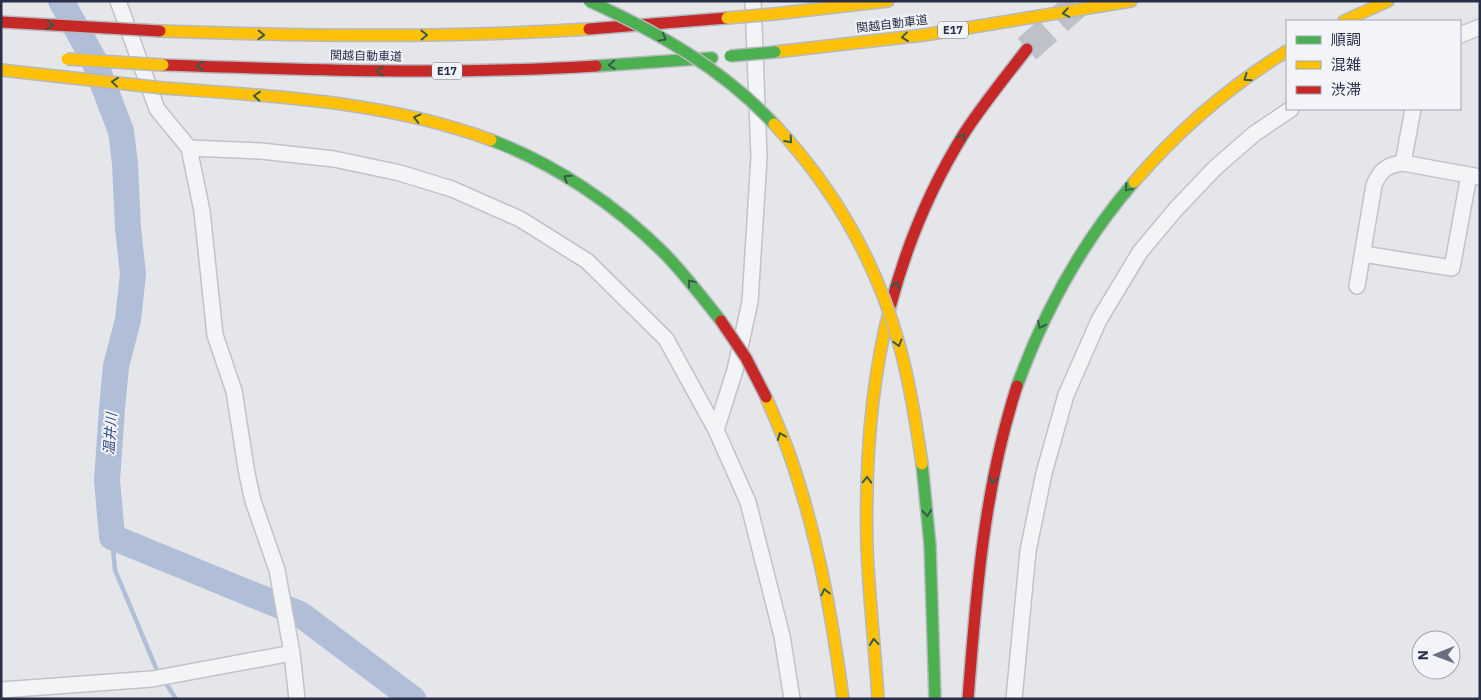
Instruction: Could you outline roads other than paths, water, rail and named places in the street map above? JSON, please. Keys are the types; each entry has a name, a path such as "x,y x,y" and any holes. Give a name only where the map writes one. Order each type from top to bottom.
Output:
{"highway":[{"path":"588,1 627,18 672,43 740,91 777,126 809,162 837,200 859,241 879,284 895,328 905,369 922,464 930,545 935,699"},
{"name":"関越自動車道","path":"1,22 263,35 477,34 591,29 774,14 888,1"},
{"name":"関越自動車道","path":"53,59 163,65 374,71 482,71 600,66 775,52 924,35 1131,1"},
{"path":"1346,20 1388,1"},
{"path":"878,699 868,564 867,486 871,411 884,327 913,236 934,186 963,135 993,92 1027,49"},
{"path":"968,699 978,582 986,519 1006,420 1039,329 1060,286 1108,212 1170,141 1234,87 1286,52"},
{"path":"1,70 163,88 291,99 352,106 405,115 455,127 504,145 556,171 603,201 645,235 683,273 721,321 746,358 766,397 795,470 814,538 830,614 843,699"}],"street":[{"path":"118,1 157,109 189,148 202,211 215,335 234,391 246,474 253,501 277,570 292,653 297,699"},
{"path":"716,430 735,370 750,302 760,158 753,1"},
{"path":"1461,35 1480,27"},
{"path":"1014,699 1028,551 1044,472 1066,395 1099,320 1140,252 1176,209 1215,168 1254,134 1290,110"},
{"path":"1403,163 1413,110"},
{"path":"189,148 261,151 334,159 381,169 452,190 520,219 587,262 666,339 716,430 748,502 782,636 792,699"},
{"path":"1357,286 1374,185 1378,175 1390,164 1403,163 1474,176 1452,268 1363,254"},
{"path":"1,690 152,679 292,653"}],"waterway":[{"name":"温井川","path":"61,1 93,58 121,131 125,164 128,228 133,274 128,320 116,366 112,409 107,480 112,537 300,614 413,699"},
{"path":"112,537 115,570 156,668 176,699"}],"tunnel":[{"path":"1027,49 1076,5"}]}
